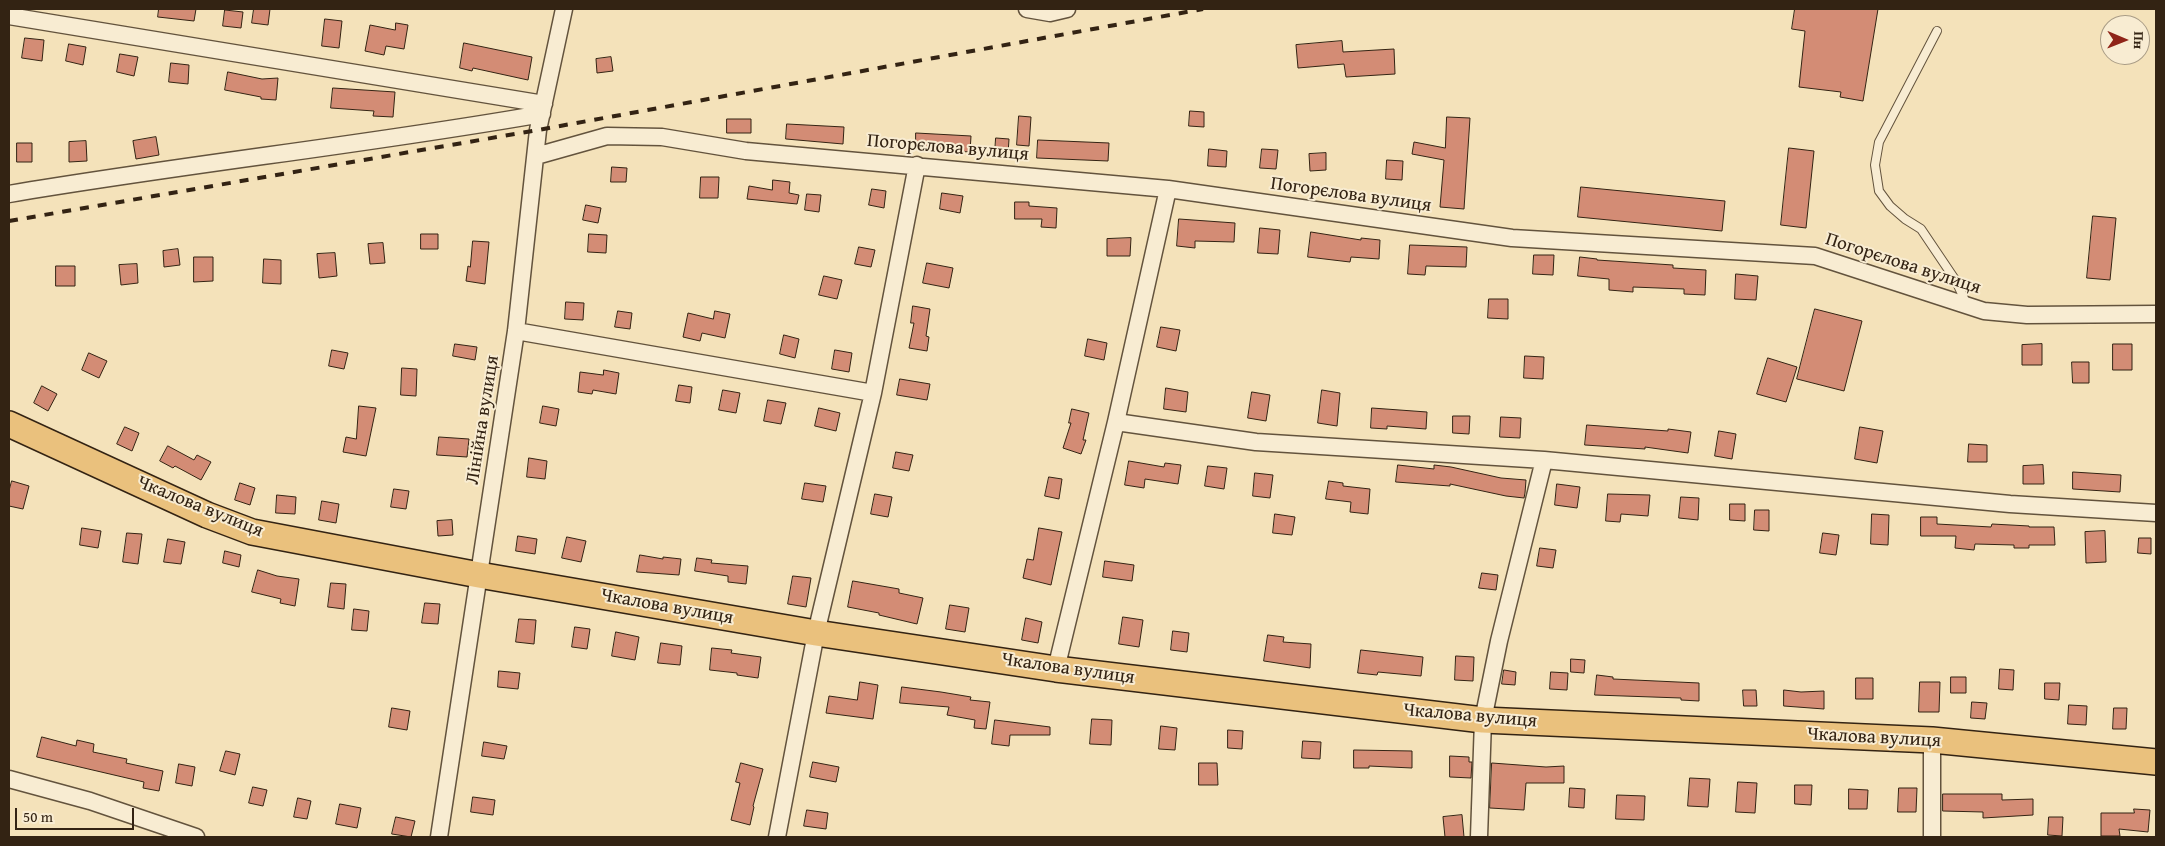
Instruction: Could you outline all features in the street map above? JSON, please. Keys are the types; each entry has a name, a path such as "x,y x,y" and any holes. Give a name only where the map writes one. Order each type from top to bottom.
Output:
{"main road":[{"name":"Чкалова вулиця","path":"9,424 208,515 252,532 480,575 816,633 1056,669 1483,720 1932,740 2156,762"}],"street":[{"name":"Лінійна вулиця","path":"439,837 516,331 543,109 564,9"},
{"path":"1027,9 1050,13 1067,9"},
{"path":"9,16 543,109"},
{"path":"9,194 127,174 444,131 543,109"},
{"name":"Погорєлова вулиця","path":"536,156 607,136 662,137 746,151 1168,189 1512,238 1816,256 1984,311 2027,315 2156,314"},
{"path":"777,837 816,633 873,392 917,165"},
{"path":"1056,669 1116,422 1168,189"},
{"path":"516,331 873,392"},
{"path":"1116,422 1256,442 1544,460 2010,504 2156,513"},
{"path":"1479,837 1483,720 1499,641 1544,460"},
{"path":"1932,740 1932,837"},
{"path":"9,779 90,801 196,837"}],"lane":[{"path":"1936,31 1880,142 1875,165 1879,191 1890,206 1904,219 1921,229 1956,281 1967,305"}],"building":[{"path":"159,9 196,9 194,21 158,17"},
{"path":"254,9 270,9 268,25 252,23"},
{"path":"1795,9 1878,9 1863,101 1840,97 1841,92 1799,87 1805,31 1792,29"},
{"path":"225,10 243,12 241,28 223,26"},
{"path":"325,19 342,21 339,48 322,46"},
{"path":"396,23 408,25 404,49 386,46 384,55 365,51 370,25 395,30"},
{"path":"25,38 44,40 42,61 22,58"},
{"path":"1342,41 1343,52 1394,49 1395,74 1346,77 1344,64 1298,68 1296,45"},
{"path":"464,43 532,57 528,80 473,68 472,71 460,68"},
{"path":"69,44 86,47 83,65 66,61"},
{"path":"120,54 138,57 134,76 117,72"},
{"path":"611,57 613,71 597,73 596,59"},
{"path":"171,63 189,65 188,84 169,82"},
{"path":"228,72 262,79 278,78 276,100 261,99 261,97 225,90"},
{"path":"333,88 395,92 393,117 373,116 374,111 331,108"},
{"path":"1190,111 1204,112 1204,127 1189,126"},
{"path":"1019,116 1031,117 1029,146 1017,145"},
{"path":"1447,117 1470,118 1464,209 1440,207 1444,160 1412,154 1414,142 1445,148"},
{"path":"727,119 751,119 751,133 727,133"},
{"path":"787,124 844,127 843,144 786,139"},
{"path":"916,133 971,136 970,152 916,149"},
{"path":"156,137 159,155 136,159 133,141"},
{"path":"996,138 1009,139 1008,154 995,153"},
{"path":"1038,140 1109,143 1108,161 1037,158"},
{"path":"86,141 87,161 69,162 69,142"},
{"path":"17,143 32,143 32,162 17,162"},
{"path":"1789,148 1814,151 1806,228 1781,225"},
{"path":"1209,149 1227,151 1226,167 1208,166"},
{"path":"1262,149 1278,150 1276,169 1260,168"},
{"path":"1326,153 1326,170 1310,171 1309,154"},
{"path":"1387,160 1403,161 1402,180 1386,179"},
{"path":"612,167 627,168 626,182 611,182"},
{"path":"701,177 719,177 718,198 700,198"},
{"path":"773,180 790,182 789,193 799,195 797,204 747,199 749,186 772,190"},
{"path":"1581,187 1725,201 1722,231 1578,217"},
{"path":"872,189 886,191 884,208 869,205"},
{"path":"942,193 963,196 960,213 940,209"},
{"path":"807,194 821,195 819,212 805,210"},
{"path":"1015,202 1029,202 1029,206 1057,208 1056,228 1041,227 1042,219 1015,219"},
{"path":"586,205 601,208 598,223 583,220"},
{"path":"2093,216 2116,218 2110,280 2087,278"},
{"path":"1179,219 1235,223 1234,242 1195,241 1195,248 1177,246"},
{"path":"1260,228 1280,230 1278,254 1258,253"},
{"path":"1311,232 1361,240 1361,238 1380,240 1379,259 1351,257 1350,262 1308,257"},
{"path":"421,234 438,234 438,249 421,249"},
{"path":"589,234 607,235 606,253 588,252"},
{"path":"1131,238 1130,256 1107,256 1107,239"},
{"path":"473,241 489,242 485,284 466,281 468,266 470,267"},
{"path":"383,243 385,263 370,264 368,244"},
{"path":"1410,245 1467,247 1466,267 1426,266 1425,275 1408,274"},
{"path":"859,247 875,250 871,267 855,264"},
{"path":"178,249 180,265 164,267 163,251"},
{"path":"335,253 337,276 319,278 317,254"},
{"path":"1534,255 1554,255 1553,275 1533,274"},
{"path":"194,257 213,257 213,281 194,282"},
{"path":"1580,257 1597,260 1673,265 1673,268 1706,270 1705,295 1684,294 1684,289 1633,287 1633,292 1609,290 1609,279 1578,276"},
{"path":"264,259 281,260 281,284 263,283"},
{"path":"927,263 953,268 949,288 923,283"},
{"path":"137,264 138,283 121,285 119,265"},
{"path":"56,266 75,266 75,286 56,286"},
{"path":"1736,274 1758,276 1756,300 1735,299"},
{"path":"824,276 842,280 837,299 819,295"},
{"path":"1489,299 1508,299 1508,319 1488,318"},
{"path":"566,302 584,303 583,320 565,319"},
{"path":"913,306 930,309 926,336 929,337 927,351 909,348 914,323 911,323"},
{"path":"1815,309 1862,321 1844,391 1797,379"},
{"path":"618,311 632,313 630,329 615,327"},
{"path":"715,311 730,314 725,338 702,333 700,341 683,337 688,313 713,319"},
{"path":"1161,327 1180,330 1176,351 1157,347"},
{"path":"784,335 799,339 795,358 780,354"},
{"path":"1088,339 1107,343 1104,360 1085,356"},
{"path":"455,344 477,347 475,360 453,356"},
{"path":"2042,344 2042,365 2022,365 2022,345"},
{"path":"2113,344 2132,344 2132,370 2113,370"},
{"path":"332,350 348,353 344,369 329,366"},
{"path":"835,350 852,353 849,372 832,369"},
{"path":"89,353 107,361 99,378 82,370"},
{"path":"1525,356 1544,357 1543,379 1524,378"},
{"path":"1768,358 1797,367 1786,402 1757,394"},
{"path":"2072,362 2089,362 2089,383 2073,383"},
{"path":"402,368 417,369 416,396 401,395"},
{"path":"604,370 619,373 616,394 593,390 592,394 578,392 580,372 603,375"},
{"path":"900,379 930,384 927,400 897,395"},
{"path":"679,385 692,387 690,403 676,401"},
{"path":"42,386 57,394 48,411 34,403"},
{"path":"1166,388 1188,392 1186,412 1164,409"},
{"path":"723,390 740,393 736,413 719,410"},
{"path":"1322,390 1340,393 1337,426 1318,423"},
{"path":"1252,392 1270,395 1266,421 1248,418"},
{"path":"768,400 786,403 781,424 764,421"},
{"path":"359,406 376,408 366,456 343,452 346,437 356,439"},
{"path":"543,406 559,409 556,426 540,423"},
{"path":"819,408 840,413 836,431 815,426"},
{"path":"1372,408 1427,412 1426,429 1387,426 1387,429 1371,428"},
{"path":"1072,409 1089,413 1083,440 1086,440 1081,454 1063,448 1071,423 1069,423"},
{"path":"1453,416 1470,416 1469,434 1453,433"},
{"path":"1501,417 1521,418 1520,438 1500,437"},
{"path":"1587,425 1691,432 1688,453 1645,447 1645,449 1585,445"},
{"path":"125,427 139,433 132,451 117,444"},
{"path":"1860,427 1883,431 1877,463 1855,459"},
{"path":"1719,431 1736,434 1732,459 1715,456"},
{"path":"439,437 469,439 467,457 437,455"},
{"path":"1969,444 1987,445 1987,462 1968,462"},
{"path":"168,446 194,460 197,455 211,462 201,480 175,466 173,468 160,461"},
{"path":"896,452 913,455 909,471 893,468"},
{"path":"529,458 547,461 545,479 527,477"},
{"path":"1129,461 1164,467 1165,463 1181,465 1178,484 1145,479 1144,488 1125,485"},
{"path":"1398,465 1434,469 1434,465 1501,478 1526,480 1524,498 1450,484 1450,486 1396,482"},
{"path":"2043,465 2044,484 2023,484 2023,466"},
{"path":"1208,466 1227,468 1224,489 1205,486"},
{"path":"2073,472 2121,475 2120,492 2073,489"},
{"path":"1255,473 1273,475 1270,498 1253,496"},
{"path":"1049,477 1062,479 1059,499 1045,496"},
{"path":"12,481 29,486 23,509 9,506 9,491"},
{"path":"1329,481 1343,483 1343,486 1370,489 1368,514 1350,512 1351,502 1326,499"},
{"path":"240,483 255,488 250,505 235,500"},
{"path":"805,483 826,486 823,502 802,499"},
{"path":"1557,484 1580,487 1577,508 1555,505"},
{"path":"394,489 409,491 406,509 391,507"},
{"path":"875,494 892,497 888,517 871,514"},
{"path":"1608,494 1650,495 1648,516 1621,514 1620,522 1606,521"},
{"path":"277,495 296,497 295,514 276,513"},
{"path":"1681,497 1699,498 1698,520 1679,518"},
{"path":"322,501 339,504 336,523 319,520"},
{"path":"1730,504 1745,504 1745,521 1730,520"},
{"path":"1755,510 1769,510 1769,531 1754,530"},
{"path":"1275,514 1295,517 1292,535 1273,533"},
{"path":"1872,514 1889,515 1888,545 1871,544"},
{"path":"1921,517 1937,517 1937,524 1991,527 1992,524 2054,527 2055,545 2029,545 2029,548 2014,548 2014,545 1975,544 1974,550 1955,548 1956,536 1921,536"},
{"path":"452,520 453,535 438,536 437,521"},
{"path":"82,528 101,531 98,548 80,545"},
{"path":"1039,528 1062,532 1051,585 1023,578 1027,559 1033,560"},
{"path":"2105,531 2106,562 2086,563 2085,532"},
{"path":"127,533 142,534 138,564 123,562"},
{"path":"1823,533 1839,535 1836,555 1820,553"},
{"path":"518,536 537,539 535,554 516,551"},
{"path":"567,537 586,541 581,562 562,558"},
{"path":"2139,538 2151,538 2151,554 2138,553"},
{"path":"168,539 185,542 181,564 164,562"},
{"path":"1540,548 1556,550 1553,568 1537,566"},
{"path":"225,551 241,555 239,567 223,563"},
{"path":"640,555 663,559 663,557 681,559 679,575 637,572"},
{"path":"697,558 712,560 711,563 748,566 746,584 728,582 728,576 695,571"},
{"path":"1105,561 1134,565 1132,581 1103,577"},
{"path":"258,570 277,576 299,579 295,606 280,603 281,599 252,592"},
{"path":"1482,573 1498,575 1496,590 1479,588"},
{"path":"793,576 811,578 806,607 788,604"},
{"path":"853,581 899,589 899,593 923,598 917,624 879,615 879,613 848,607"},
{"path":"331,583 346,584 344,609 328,607"},
{"path":"425,603 440,604 438,624 422,623"},
{"path":"950,605 969,608 965,632 946,629"},
{"path":"354,609 369,611 367,631 352,630"},
{"path":"1123,617 1143,620 1139,647 1119,644"},
{"path":"1026,618 1042,622 1038,643 1022,640"},
{"path":"519,619 536,620 534,644 516,642"},
{"path":"575,627 590,629 587,649 572,647"},
{"path":"1173,631 1189,633 1187,652 1171,650"},
{"path":"616,632 639,637 635,660 612,656"},
{"path":"1268,635 1284,637 1283,642 1311,644 1310,668 1264,661"},
{"path":"661,643 682,646 680,665 658,663"},
{"path":"712,648 732,650 731,653 761,657 758,678 710,670"},
{"path":"1361,650 1423,657 1421,676 1378,672 1377,675 1358,673"},
{"path":"1456,656 1474,657 1473,681 1455,680"},
{"path":"1571,659 1585,660 1584,673 1571,672"},
{"path":"2000,669 2014,670 2013,690 1999,689"},
{"path":"1504,670 1516,672 1515,685 1502,684"},
{"path":"499,671 520,673 518,689 498,687"},
{"path":"1551,672 1568,673 1567,690 1550,689"},
{"path":"1597,675 1613,677 1613,679 1699,683 1699,701 1681,700 1681,698 1595,695"},
{"path":"1951,677 1966,677 1966,693 1951,693"},
{"path":"1856,678 1873,678 1873,699 1856,699"},
{"path":"860,682 878,685 873,719 826,713 829,696 857,700"},
{"path":"1920,682 1940,682 1939,712 1919,712"},
{"path":"2045,683 2060,683 2059,700 2045,699"},
{"path":"902,687 971,697 970,700 990,702 986,729 974,728 975,720 947,715 949,707 900,703"},
{"path":"1743,690 1756,690 1757,706 1744,706"},
{"path":"1784,690 1801,692 1824,691 1824,709 1784,706"},
{"path":"1972,702 1987,703 1985,719 1971,718"},
{"path":"2069,705 2087,706 2086,725 2068,724"},
{"path":"392,708 410,711 407,730 389,727"},
{"path":"2114,708 2127,708 2126,729 2113,729"},
{"path":"1092,719 1112,720 1111,745 1090,744"},
{"path":"995,720 1050,727 1050,735 1010,735 1009,746 992,744"},
{"path":"1161,726 1177,728 1175,750 1159,749"},
{"path":"1228,730 1243,731 1242,749 1228,748"},
{"path":"42,737 76,746 77,740 94,744 93,752 127,759 126,763 163,771 159,791 143,788 144,782 37,757"},
{"path":"1303,741 1321,742 1320,759 1302,758"},
{"path":"484,742 507,746 504,759 482,756"},
{"path":"1354,750 1412,751 1412,768 1369,766 1369,768 1354,768"},
{"path":"226,751 240,754 235,775 220,771"},
{"path":"1450,756 1469,757 1469,762 1472,762 1471,778 1450,777"},
{"path":"813,762 839,767 836,782 810,777"},
{"path":"741,763 763,769 750,825 731,820 740,783 736,782"},
{"path":"1199,763 1217,763 1218,785 1199,785"},
{"path":"1492,763 1546,767 1564,766 1564,783 1526,783 1524,810 1490,808"},
{"path":"179,764 195,767 192,786 176,783"},
{"path":"1690,778 1710,779 1708,807 1688,806"},
{"path":"1738,782 1757,783 1755,813 1736,812"},
{"path":"1795,785 1812,785 1811,805 1795,804"},
{"path":"253,787 267,790 263,806 249,803"},
{"path":"1570,788 1585,789 1584,808 1569,807"},
{"path":"1899,788 1917,788 1916,812 1898,812"},
{"path":"1849,789 1868,790 1867,809 1849,809"},
{"path":"1943,794 2002,794 2002,800 2033,799 2033,815 1983,818 1983,812 1943,811"},
{"path":"1617,795 1645,796 1644,820 1616,819"},
{"path":"473,797 495,800 493,815 471,812"},
{"path":"298,798 311,801 307,819 294,817"},
{"path":"340,804 361,808 357,828 336,824"},
{"path":"2134,809 2150,810 2148,832 2119,829 2120,836 2101,836 2101,813 2134,813"},
{"path":"807,810 828,813 826,829 804,826"},
{"path":"1462,815 1464,837 1445,837 1443,817"},
{"path":"396,817 415,821 411,837 392,834"},
{"path":"2049,817 2063,817 2062,836 2048,835"}],"railway":[{"path":"9,221 538,130 1203,9"}]}
